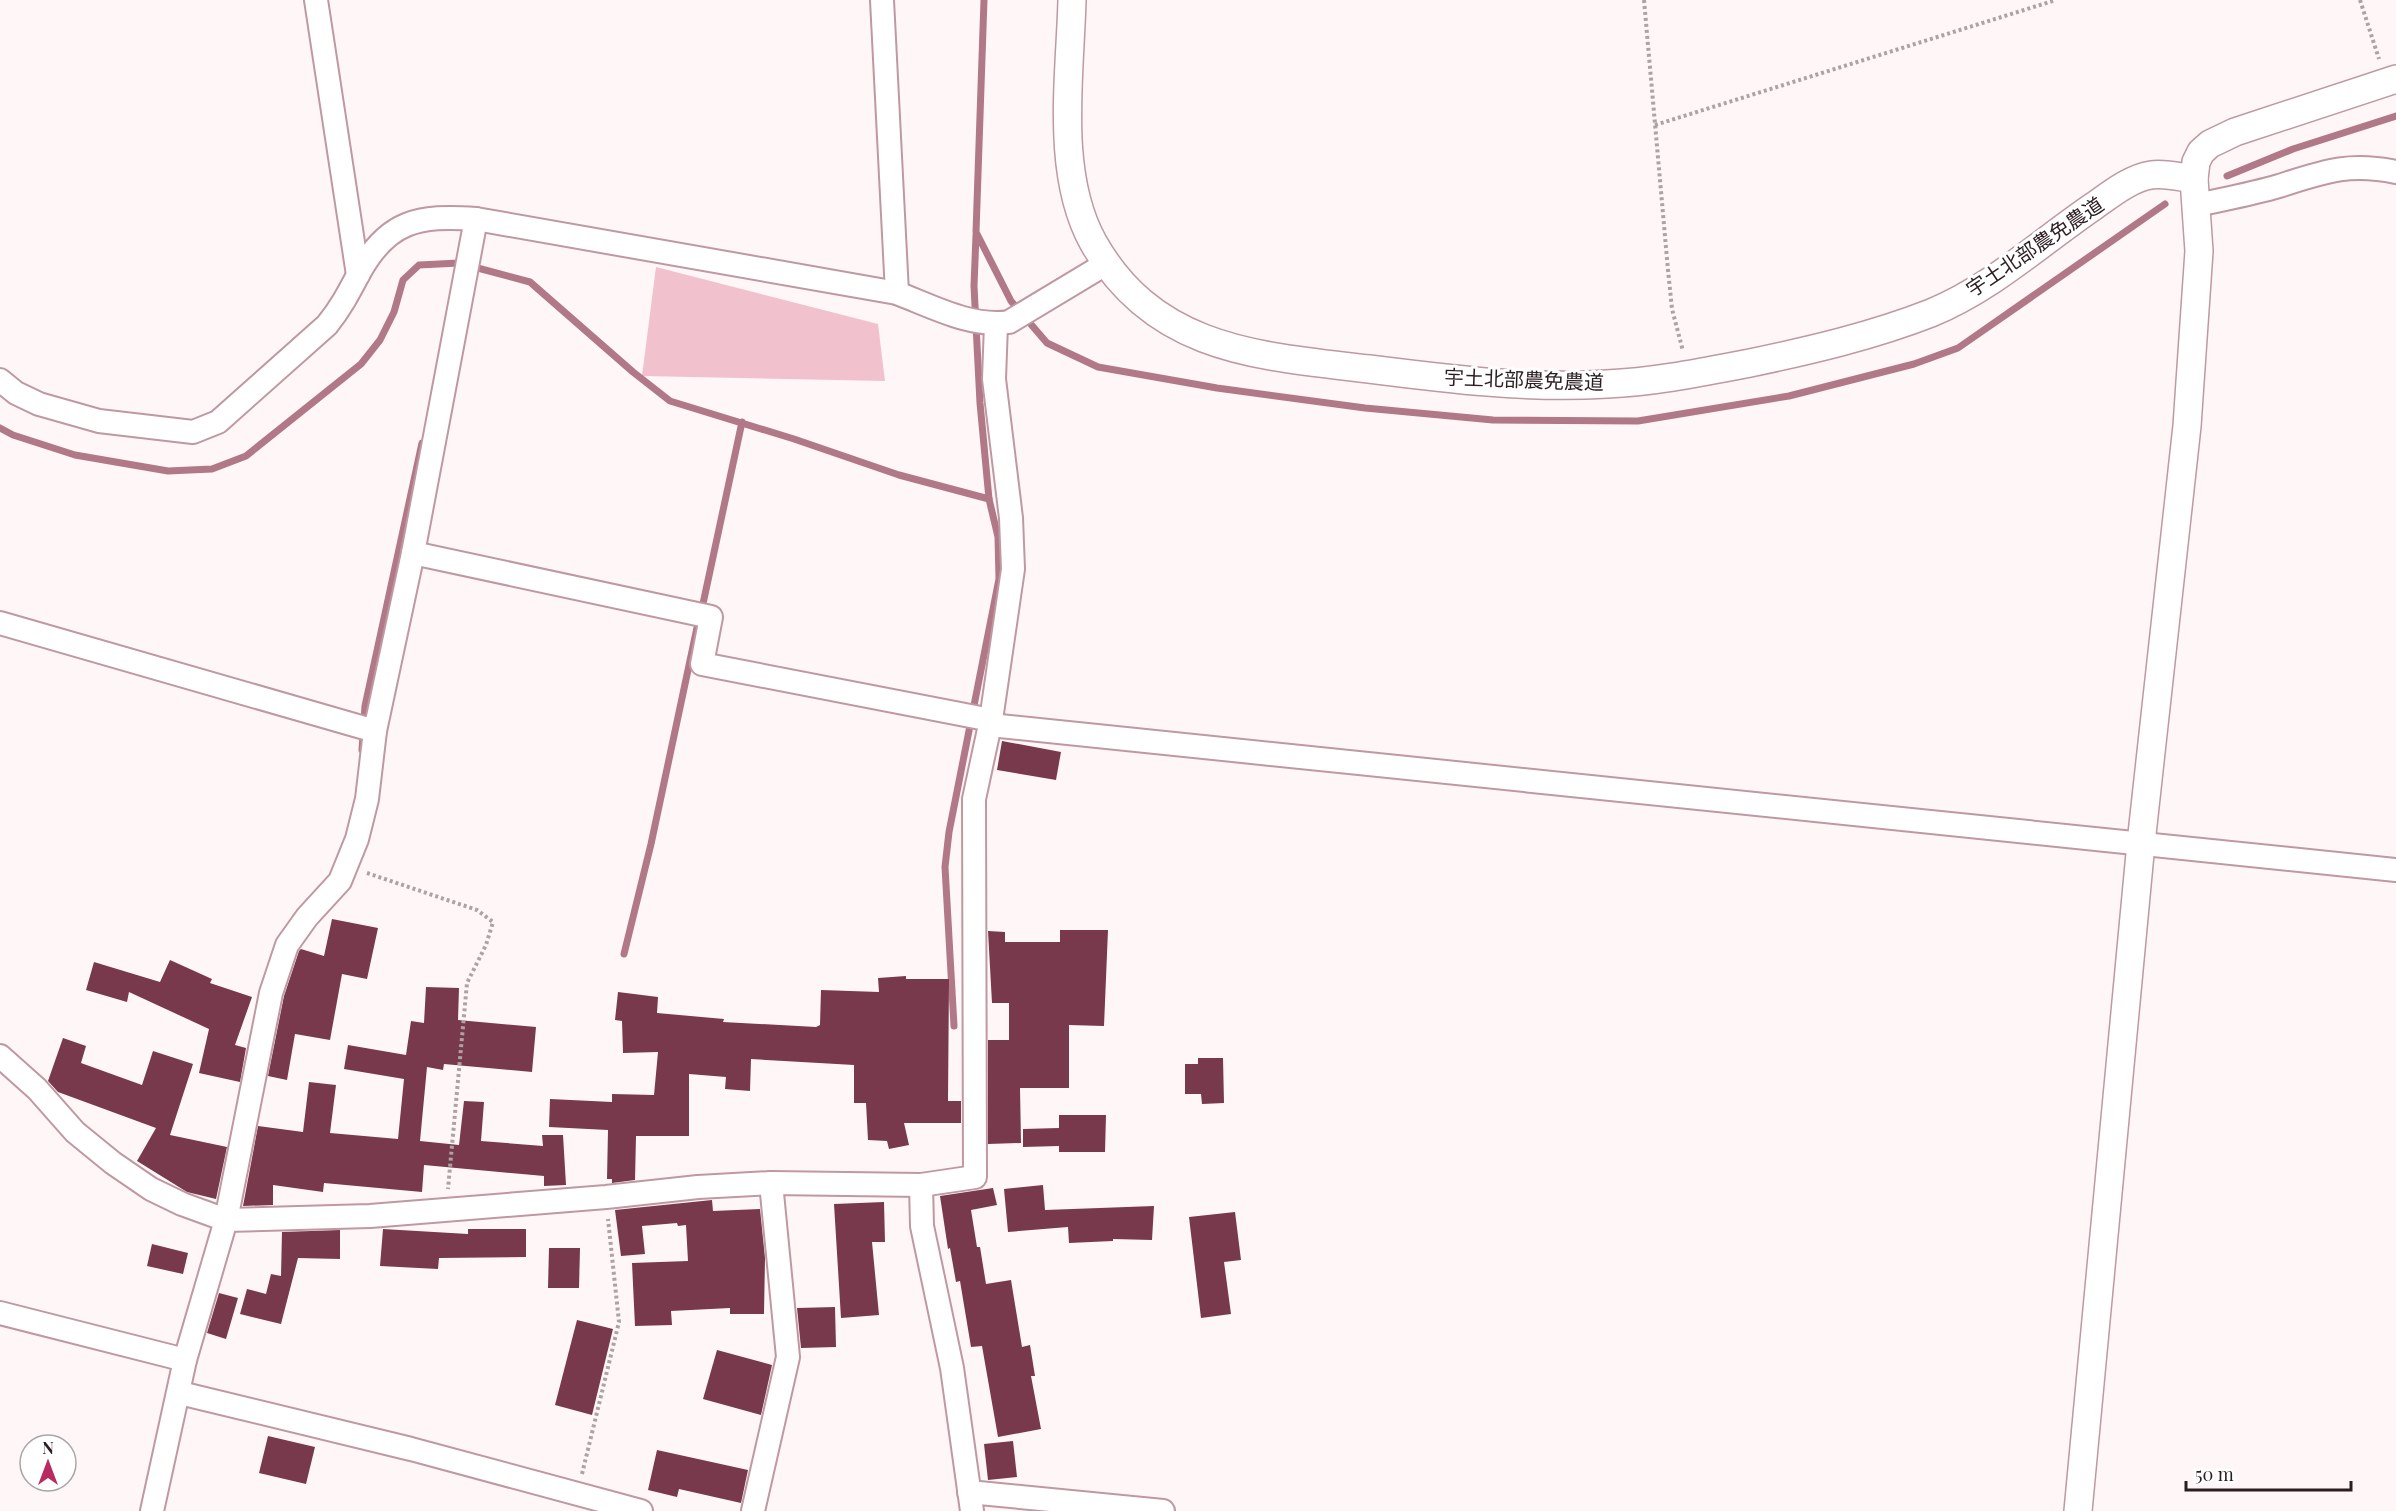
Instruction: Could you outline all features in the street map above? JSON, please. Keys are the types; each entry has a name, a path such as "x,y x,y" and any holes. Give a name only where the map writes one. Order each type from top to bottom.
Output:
{"street":[{"path":"316,0 358,275"},
{"path":"882,0 897,293"},
{"name":"宇土北部農免農道","path":"1072,0 1069,134 1072,184 1092,241 1122,284 1158,315 1178,327 1242,352 1483,383 1606,385 1690,374 1872,335 1936,311 2007,270 2073,220 2138,179 2163,174 2196,192"},
{"path":"2078,1511 2141,843 2187,426 2199,251 2196,162 2201,152 2210,144 2235,132 2391,81"},
{"path":"2196,192 2246,195 2340,167 2360,166 2396,172"},
{"path":"0,380 16,393 39,404 89,418 193,432 218,422 305,347 340,309 358,275 384,238 398,227 438,216 476,219 897,293 958,315 996,324 1009,322 1107,263"},
{"path":"152,1511 180,1393 185,1360 226,1220 272,993 287,945 307,917 340,881 357,839 367,798 375,731 413,553 476,219"},
{"path":"0,1056 37,1089 75,1132 113,1163 151,1189 182,1204 226,1220 370,1216 606,1197 698,1187 771,1184 921,1185 975,1177 974,799 991,723 1013,569 1011,518 994,379 996,324"},
{"path":"413,553 711,617 702,664 991,723 2396,870"},
{"path":"0,623 375,731"},
{"path":"753,1511 788,1357 771,1184"},
{"path":"921,1185 922,1226 952,1368 971,1501 1163,1511"},
{"path":"0,1313 185,1360"},
{"path":"180,1393 411,1449 641,1511"}],"path":[{"path":"1644,0 1672,309 1690,374"},
{"path":"1655,125 2056,0"},
{"path":"2360,0 2391,81"},
{"path":"346,866 477,910 493,922 486,945 467,983 446,1210"},
{"path":"594,1500 580,1486 619,1322 606,1197"}],"shaded area":[{"path":"656,267 878,324 885,381 642,376"}],"building":[{"path":"1002,741 1061,752 1056,780 997,770"},
{"path":"332,919 378,928 367,979 342,974 330,1040 295,1034 287,1080 268,1076 284,996 299,951 301,949 324,956"},
{"path":"1060,930 1108,930 1104,1026 1069,1025 1069,1088 1020,1088 1021,1143 988,1144 988,1040 1009,1040 1009,1003 992,1003 988,931 1005,932 1005,942 1060,942"},
{"path":"170,960 212,979 210,983 252,997 235,1045 246,1048 240,1082 199,1073 209,1029 129,992 127,1002 86,990 94,962 160,982"},
{"path":"906,976 906,979 949,979 948,1101 961,1101 961,1123 904,1123 909,1145 889,1149 887,1141 868,1140 866,1103 854,1103 854,1065 751,1059 750,1091 725,1089 726,1077 689,1074 689,1136 636,1136 635,1180 612,1183 612,1179 607,1179 608,1130 549,1127 550,1099 612,1102 612,1094 654,1095 658,1052 623,1053 622,1021 615,1020 618,992 658,997 657,1013 724,1019 723,1022 816,1027 820,1025 821,990 879,992 878,978"},
{"path":"426,987 459,988 458,1020 536,1027 532,1072 444,1064 443,1070 427,1067 420,1141 459,1145 464,1101 484,1102 481,1141 543,1146 542,1135 563,1135 566,1185 544,1186 544,1176 424,1165 422,1192 324,1183 323,1192 273,1185 273,1205 243,1206 258,1126 303,1132 309,1082 336,1085 330,1133 398,1139 404,1079 344,1069 348,1045 406,1055 411,1021 424,1023"},
{"path":"63,1038 86,1046 81,1063 142,1085 153,1051 193,1064 170,1135 227,1147 216,1199 187,1192 137,1161 156,1128 58,1092 48,1081"},
{"path":"1198,1058 1223,1058 1224,1103 1202,1104 1201,1094 1185,1094 1185,1064 1198,1064"},
{"path":"1059,1115 1106,1115 1105,1152 1059,1152 1059,1146 1023,1147 1023,1129 1059,1128"},
{"path":"1043,1185 1045,1210 1154,1206 1152,1240 1113,1239 1113,1241 1069,1243 1068,1227 1008,1232 1004,1189"},
{"path":"993,1188 997,1205 971,1210 977,1247 980,1247 986,1284 1011,1280 1022,1347 1030,1345 1035,1376 1031,1376 1041,1429 998,1437 982,1346 971,1347 960,1281 956,1282 950,1248 948,1249 940,1196"},
{"path":"712,1200 713,1211 760,1209 765,1258 764,1314 730,1314 730,1308 671,1311 672,1325 635,1326 632,1263 688,1261 686,1225 678,1226 677,1223 642,1226 645,1254 621,1256 615,1210"},
{"path":"884,1202 885,1242 872,1242 879,1315 841,1318 834,1204"},
{"path":"1235,1212 1241,1260 1224,1262 1231,1314 1201,1318 1189,1217"},
{"path":"383,1229 468,1234 468,1229 526,1229 526,1257 439,1258 438,1269 380,1266"},
{"path":"340,1230 340,1259 298,1258 281,1324 240,1314 247,1289 266,1294 271,1274 281,1276 282,1232"},
{"path":"152,1244 188,1253 183,1274 147,1266"},
{"path":"549,1248 580,1248 579,1288 548,1288"},
{"path":"219,1293 238,1298 226,1339 207,1333"},
{"path":"835,1307 836,1347 801,1348 797,1308"},
{"path":"577,1320 613,1329 592,1415 555,1405"},
{"path":"717,1350 772,1365 761,1415 703,1399"},
{"path":"268,1436 315,1447 306,1484 259,1473"},
{"path":"1013,1441 1017,1477 988,1480 984,1444"},
{"path":"657,1450 748,1470 741,1503 679,1489 677,1497 648,1490"}],"waterway":[{"path":"984,0 976,232 1011,301 1047,343 1098,367 1217,388 1365,408 1493,420 1638,421 1789,396 1914,364 1958,348 2165,204"},
{"path":"2227,176 2293,149 2396,116"},
{"path":"954,1026 945,867 949,832 999,579 998,537 989,499 980,403 974,286 976,235"},
{"path":"0,428 13,435 75,455 168,471 212,469 246,456 361,364 380,340 394,312 403,280 419,265 459,263 530,282 633,372 670,401 794,439 899,475 989,499"},
{"path":"701,613 742,422"},
{"path":"362,750 365,706 422,443"},
{"path":"624,954 651,844 698,623"}]}
